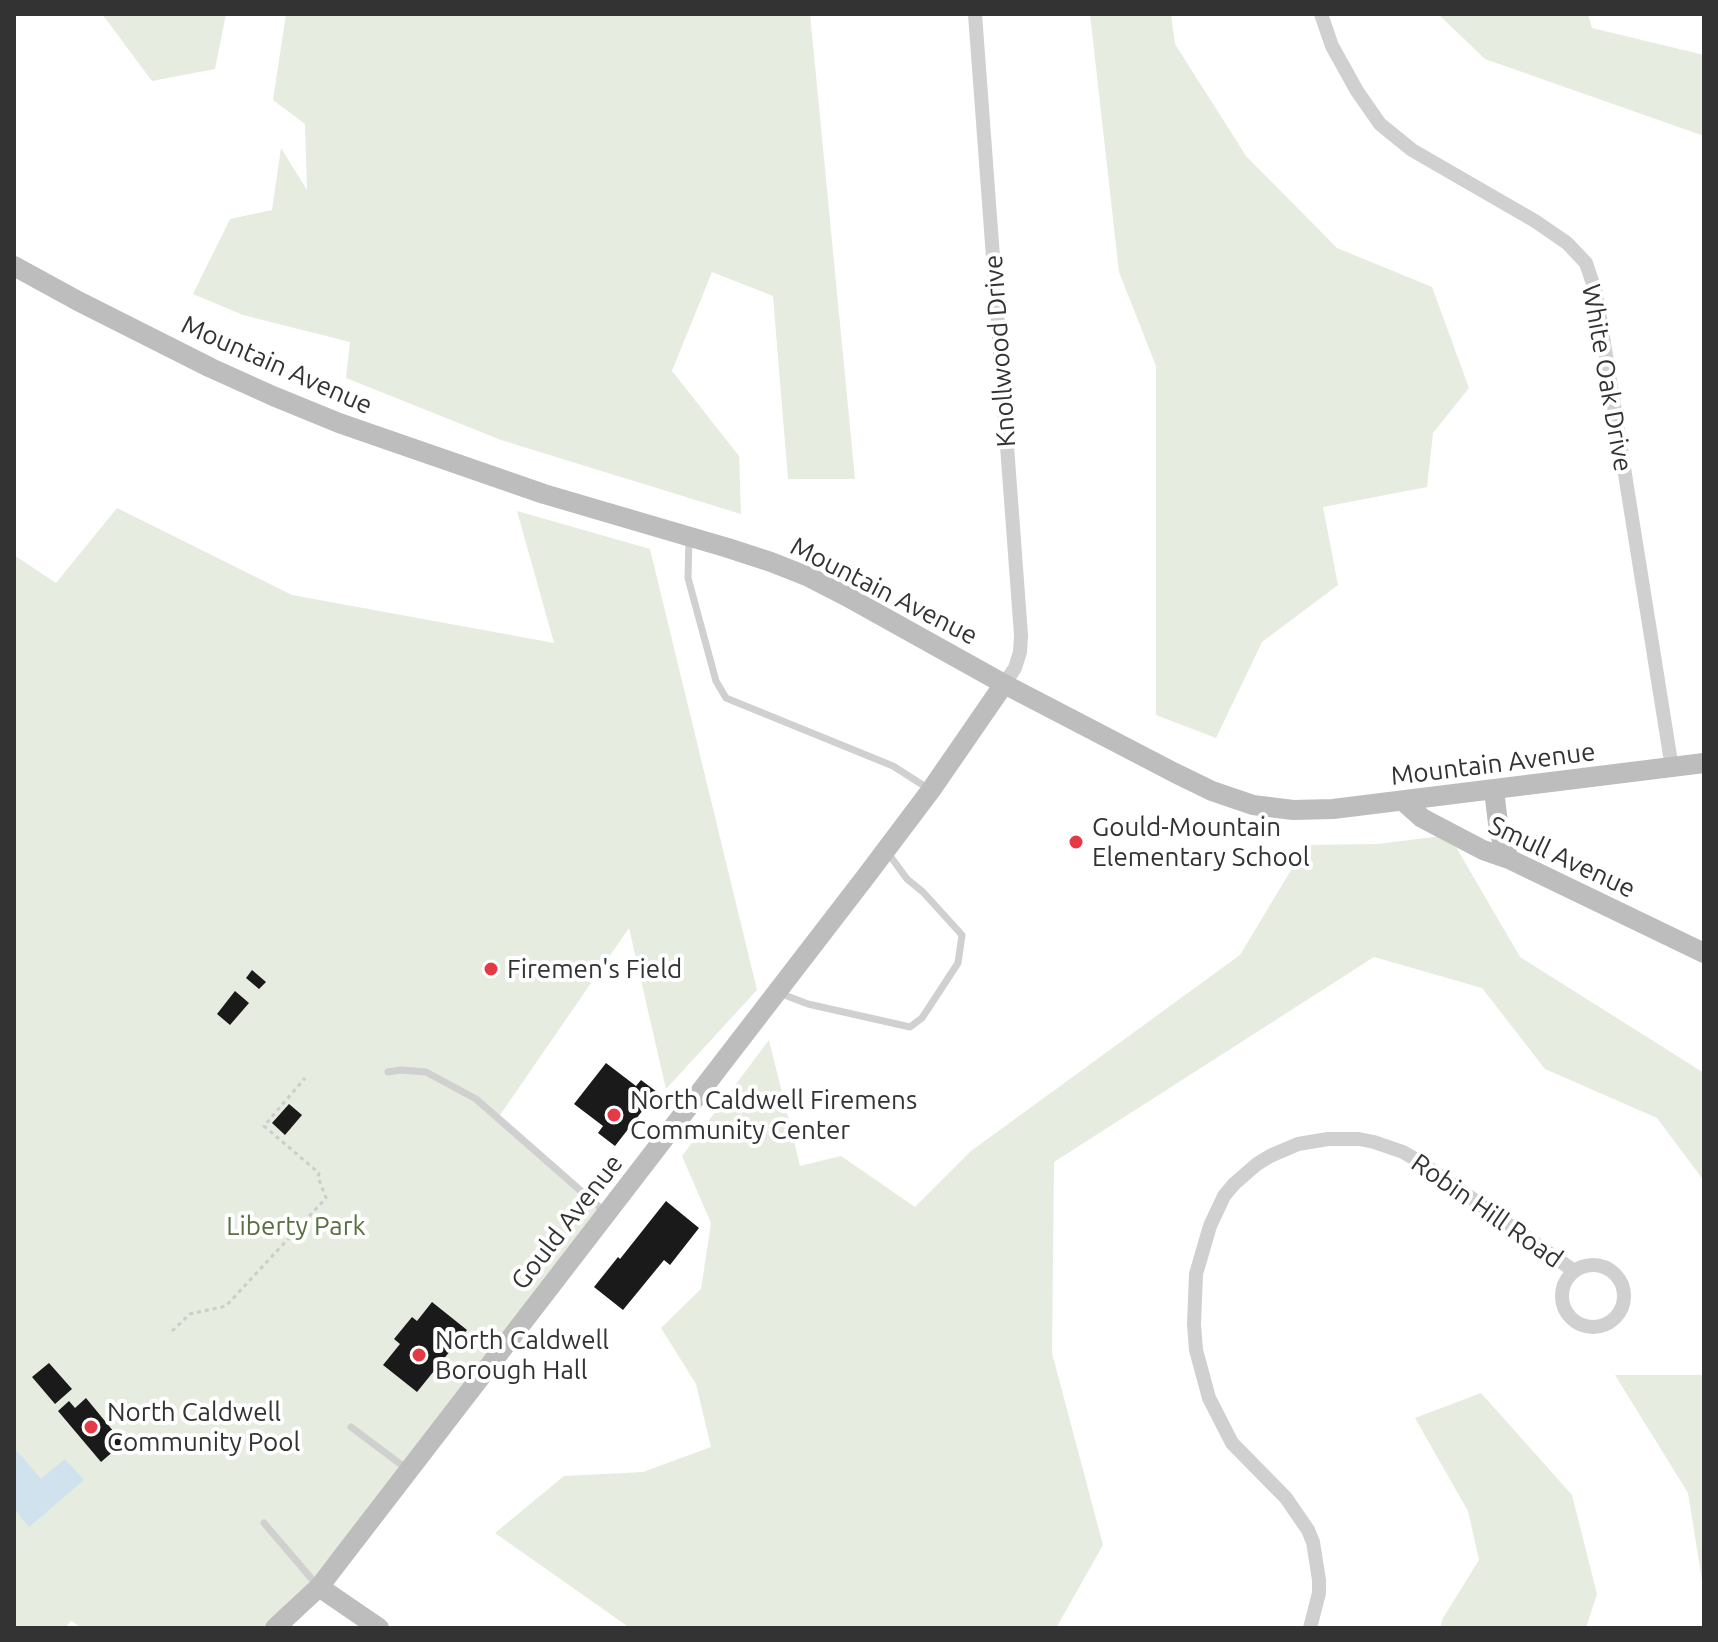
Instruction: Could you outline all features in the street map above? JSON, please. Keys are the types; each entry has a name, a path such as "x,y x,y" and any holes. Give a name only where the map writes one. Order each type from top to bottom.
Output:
{"street":[{"name":"Knollwood Drive","path":"975,14 1021,635 1015,668 1004,684"},
{"name":"White Oak Drive","path":"1321,14 1332,46 1380,124 1412,150 1535,221 1567,243 1586,263 1596,293 1672,768"},
{"name":"Mountain Avenue","path":"14,266 173,349 325,418 544,494 689,536 809,577 1004,684 1212,791 1253,805 1319,810 1704,763"},
{"name":"Gould Avenue","path":"275,1628 319,1587 886,850 1004,684"},
{"path":"1494,790 1499,832 1509,859"},
{"name":"Smull Avenue","path":"1403,801 1422,818 1483,850 1509,859 1704,953"},
{"name":"Robin Hill Road","path":"1310,1628 1319,1593 1313,1542 1286,1498 1232,1443 1209,1398 1196,1350 1196,1274 1210,1226 1224,1196 1257,1164 1298,1144 1328,1139 1374,1142 1403,1152 1422,1163 1574,1271"},
{"name":"Robin Hill Road","path":"1584,1266 1604,1266 1619,1278 1624,1299 1620,1312 1613,1319 1605,1324 1586,1326 1570,1316 1562,1298 1563,1288 1574,1271 1584,1266"},
{"path":"319,1587 379,1628"}],"lane":[{"path":"689,536 688,578 716,681 726,698 893,766 931,790"},
{"path":"777,992 808,1004 910,1027 922,1018 958,963 962,935 907,879 886,850"},
{"path":"388,1072 426,1072 476,1099 606,1214"},
{"path":"351,1427 408,1471"},
{"path":"264,1523 319,1587"}],"path":[{"path":"172,1331 190,1314 226,1306 326,1198 319,1173 264,1126 305,1078"}],"green space":[{"path":"102,14 226,14 215,69 152,81"},
{"path":"286,14 810,14 855,479 788,479 773,296 712,272 672,371 739,456 741,514 501,440 346,378 350,342 243,315 193,294 230,219 272,210 281,148 307,190 305,124 273,100"},
{"path":"1090,14 1171,14 1175,44 1246,156 1337,248 1432,287 1469,388 1433,433 1427,487 1323,507 1338,585 1262,642 1216,738 1156,715 1156,366 1119,272"},
{"path":"1441,14 1588,14 1592,28 1704,55 1704,136 1485,59"},
{"name":"Liberty Park","path":"117,508 292,595 554,643 517,511 650,549 757,990 666,1089 629,928 500,1115 609,1211 291,1605 293,1628 82,1628 71,1621 65,1628 14,1628 14,555 56,583"},
{"path":"1449,835 1520,957 1704,1073 1704,1181 1657,1118 1545,1069 1482,988 1374,957 1054,1162 1052,1353 1103,1545 1056,1628 630,1628 495,1533 564,1476 643,1472 711,1447 696,1384 661,1328 701,1289 711,1223 682,1156 769,1040 800,1166 841,1156 915,1207 971,1151 1240,955 1306,845 1378,844"},
{"path":"1615,1375 1704,1375 1704,1593 1688,1493"},
{"path":"1481,1393 1572,1495 1597,1594 1586,1628 1440,1628 1479,1560 1468,1511 1415,1418"}],"water":[{"path":"17,1451 41,1479 65,1459 84,1480 29,1527 14,1509 14,1454"}],"building":[{"path":"252,970 266,982 259,989 246,978"},
{"path":"235,991 249,1003 230,1025 217,1014"},
{"name":"North Caldwell Firemens Community Center","path":"606,1063 636,1086 641,1080 657,1092 615,1146 598,1133 603,1126 574,1104"},
{"path":"289,1104 302,1115 285,1135 272,1123"},
{"path":"666,1201 699,1228 670,1265 664,1260 623,1310 594,1287"},
{"name":"North Caldwell Borough Hall","path":"432,1302 467,1330 417,1392 383,1365 400,1344 394,1339 412,1317 417,1321"},
{"path":"49,1363 72,1389 55,1404 32,1377"},
{"name":"North Caldwell Community Pool","path":"86,1398 123,1443 101,1462 58,1411 69,1401 75,1408"}],"place":[{"name":"Gould-Mountain Elementary School","path":"1076,842"},
{"name":"Firemen's Field","path":"491,969"},
{"name":"North Caldwell Firemens Community Center","path":"614,1115"},
{"name":"North Caldwell Borough Hall","path":"419,1355"},
{"name":"North Caldwell Community Pool","path":"91,1427"}]}
